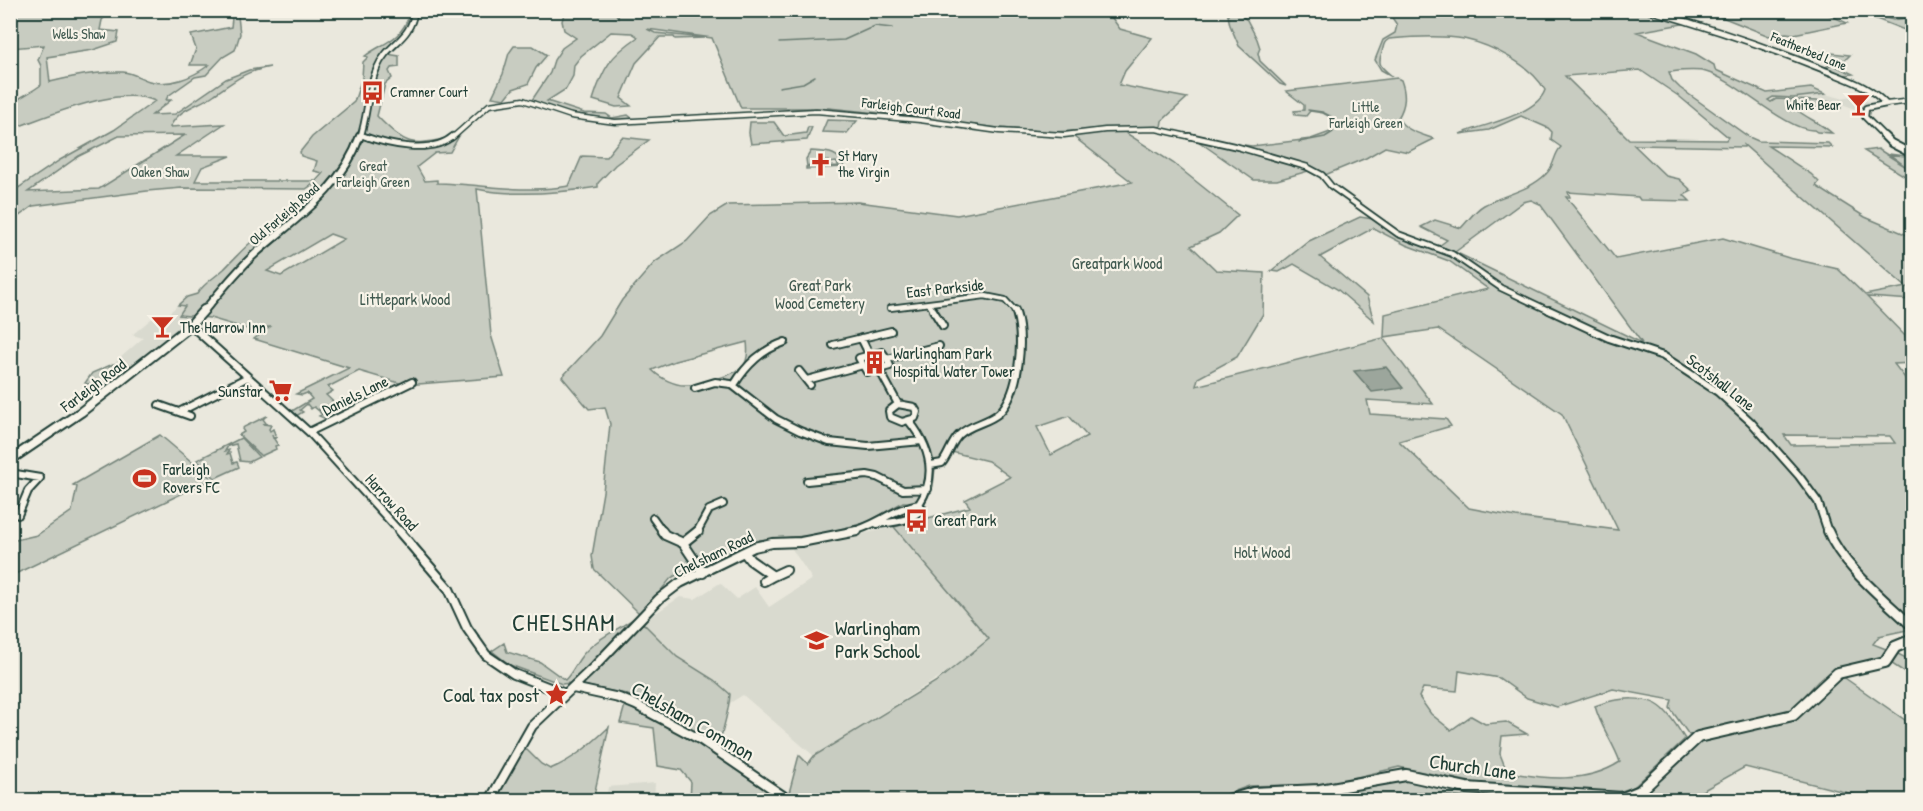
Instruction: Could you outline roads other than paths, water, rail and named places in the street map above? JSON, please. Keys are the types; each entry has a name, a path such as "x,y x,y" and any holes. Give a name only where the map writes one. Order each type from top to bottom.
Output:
{"street":[{"name":"Old Farleigh Road","path":"189,327 254,255 328,192 336,182 359,138 375,71 388,50 412,28 415,10"},
{"name":"Featherbed Lane","path":"1648,10 1765,46 1849,80 1884,101"},
{"name":"Farleigh Court Road","path":"359,138 411,145 439,144 447,141 494,103 523,100 571,116 615,122 816,111 1038,134 1073,135 1105,130 1167,130 1238,147 1315,170 1341,195 1398,234 1439,250"},
{"path":"1912,101 1884,101 1866,108 1865,117 1891,143 1912,154"},
{"name":"Scotshall Lane","path":"1439,250 1463,260 1501,288 1608,338 1663,356 1696,376 1735,405 1799,476 1818,502 1829,534 1838,549 1870,586 1912,626"},
{"name":"East Parkside","path":"890,308 929,304 960,297 1002,298 1012,305 1020,335 1015,377 1007,403 993,417 960,433 953,441 942,463 931,465"},
{"path":"929,304 943,326"},
{"name":"Harrow Road","path":"189,327 197,331 309,432 431,566 449,589 467,628 486,655 514,674 565,694"},
{"name":"Farleigh Road","path":"10,460 81,412 189,327"},
{"path":"833,345 891,331"},
{"path":"861,338 870,356"},
{"path":"734,385 756,357 785,342"},
{"path":"887,360 939,346"},
{"path":"882,352 890,366 867,372 859,358 870,356 882,352"},
{"path":"800,371 809,382 863,365"},
{"path":"879,369 898,404"},
{"path":"181,411 249,379"},
{"name":"Daniels Lane","path":"309,432 412,381"},
{"path":"694,388 712,382 734,385 755,406 781,423 828,442 844,445 879,445 921,441"},
{"path":"898,404 911,405 916,409 916,415 909,421 897,422 890,417 889,411 898,404"},
{"path":"159,405 190,416"},
{"name":"Chelsham Road","path":"909,421 931,465 932,476 928,489 919,504"},
{"path":"10,473 40,478 28,492 18,515"},
{"path":"807,481 867,475 877,477 903,490 928,489"},
{"path":"707,499 712,506"},
{"path":"683,543 698,532 705,515 712,506 723,504"},
{"name":"Chelsham Road","path":"873,524 912,517 920,513 922,508 919,504"},
{"name":"Chelsham Road","path":"573,688 659,599 680,583 744,552 772,543 801,542 860,530 906,506 919,504"},
{"path":"653,518 665,535 683,543 702,573"},
{"path":"744,552 750,560 773,576"},
{"path":"764,581 786,570"},
{"name":"Church Lane","path":"1230,801 1253,793 1320,790 1406,775 1466,788 1623,798 1640,791 1698,737 1793,716 1838,673 1886,662 1890,650 1912,640"},
{"path":"490,801 525,735 573,688"},
{"name":"Chelsham Common","path":"573,688 619,698 636,705 701,740 789,801"}],"waterway":[{"path":"779,43 844,40 875,26 892,28"},
{"path":"779,87 803,83 815,76"},
{"path":"1299,142 1325,137 1333,132 1334,118 1322,112 1308,110"}],"place":[{"name":"Cramner Court","path":"372,92"},
{"name":"White Bear","path":"1859,105"},
{"name":"St Mary the Virgin","path":"820,164"},
{"name":"The Harrow Inn","path":"162,327"},
{"name":"Warlingham Park Hospital Water Tower","path":"875,362"},
{"name":"Sunstar","path":"281,391"},
{"name":"Farleigh Rovers FC","path":"145,478"},
{"name":"Great Park","path":"916,520"},
{"name":"Warlingham Park School","path":"817,640"},
{"name":"Coal tax post","path":"557,695"}],"district":[{"name":"CHELSHAM","path":"564,623"}],"park label":[{"name":"Wells Shaw","path":"79,34"},
{"name":"Little Farleigh Green","path":"1366,116"},
{"name":"Oaken Shaw","path":"160,172"},
{"name":"Great Farleigh Green","path":"373,174"},
{"name":"Greatpark Wood","path":"1117,263"},
{"name":"Great Park Wood Cemetery","path":"820,294"},
{"name":"Littlepark Wood","path":"405,299"},
{"name":"Holt Wood","path":"1262,552"}]}
